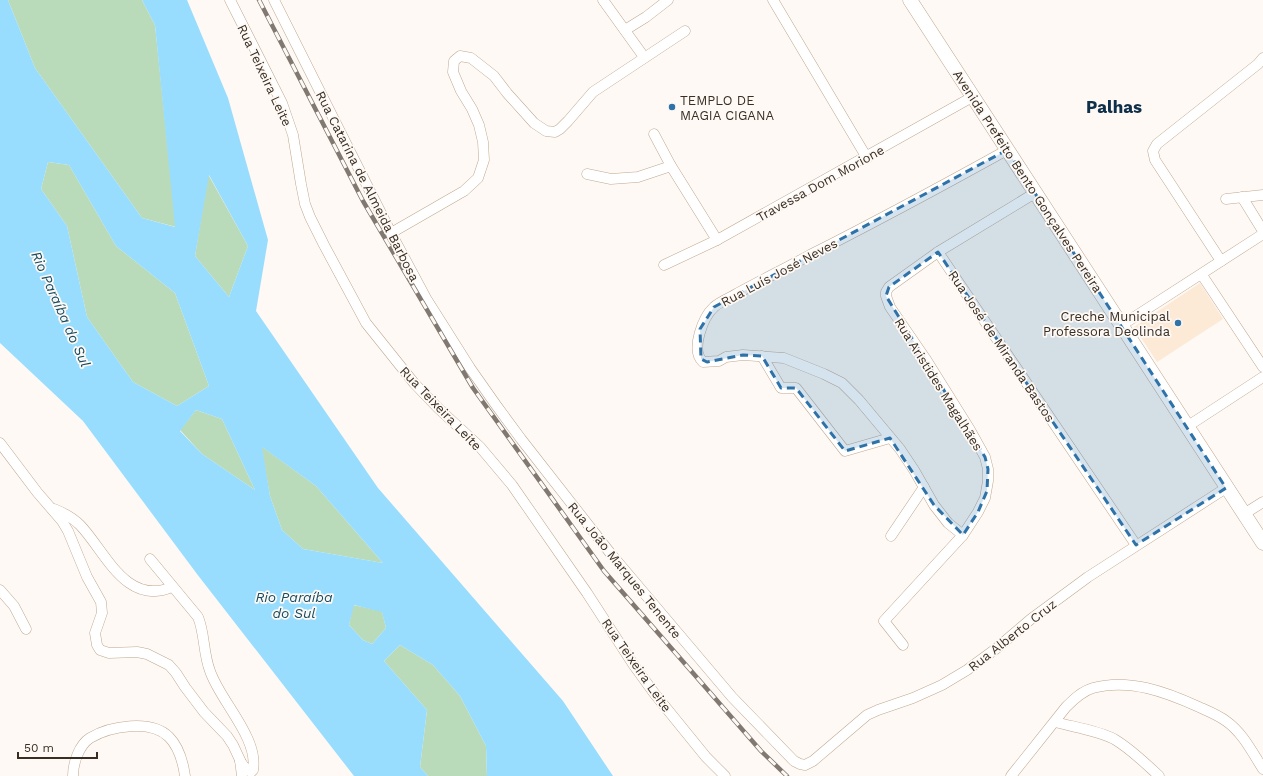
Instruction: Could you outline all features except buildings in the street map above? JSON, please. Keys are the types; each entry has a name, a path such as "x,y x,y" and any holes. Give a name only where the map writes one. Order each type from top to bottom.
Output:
{"street":[{"name":"Rua Teixeira Leite","path":"230,0 282,103 292,135 305,204 310,217 366,323 414,384 480,447 512,485 587,592 633,664 654,693 706,757 725,776"},
{"name":"Rua Catarina de Almeida Barbosa","path":"274,0 391,233 427,300 470,368"},
{"path":"603,0 644,57"},
{"path":"626,30 668,0"},
{"path":"773,0 867,158"},
{"name":"Avenida Prefeito Bento Gonçalves Pereira","path":"910,0 974,96 1035,193 1263,543"},
{"path":"391,233 464,191 478,178 484,160 479,125 453,72 454,60 460,56 471,58 494,76 534,123 546,131 554,132 560,129 568,121 593,92 685,31"},
{"path":"1221,261 1155,160 1153,151 1157,144 1252,69 1263,58"},
{"name":"Travessa Dom Morione","path":"664,265 717,240 867,158 974,96"},
{"path":"654,134 671,166 717,240"},
{"name":"Rua Luís José Neves","path":"963,535 948,523 934,505 907,459 859,400 842,383 784,358 742,355 726,357 719,361 706,362 701,359 698,348 700,329 706,317 714,307 747,288 908,205 1008,150"},
{"path":"586,174 611,179 638,177 671,166"},
{"path":"938,252 1035,193"},
{"path":"1226,199 1263,196"},
{"path":"1242,197 1263,231"},
{"path":"1122,325 1263,234"},
{"name":"Rua Aristides Magalhães","path":"903,645 884,621 963,535 978,512 987,491 988,469 985,457 925,358 890,307 886,296 886,292 889,287 938,252"},
{"name":"Rua José de Miranda Bastos","path":"938,252 1136,545"},
{"path":"1202,274 1263,367"},
{"path":"762,356 781,388 796,388 845,451 890,438"},
{"name":"Rua João Marques Tenente","path":"470,368 521,439 616,560 732,697 794,761"},
{"path":"1188,426 1263,377"},
{"path":"0,443 37,492 52,508 68,531 87,577 101,602 102,613 95,633 96,645 100,650 109,653 137,652 147,654 169,665 204,712 227,736 240,760 251,772 253,770 254,756 249,741 220,692 209,670 202,626 198,617 150,559"},
{"path":"891,536 924,487"},
{"name":"Rua Alberto Cruz","path":"794,761 800,764 809,763 867,715 913,698 942,685 967,670 1069,591 1136,545 1226,488"},
{"path":"1244,514 1263,502"},
{"path":"52,508 72,518 80,525 113,568 130,585 147,591 162,590 172,587"},
{"path":"0,590 14,606 26,629"},
{"path":"1011,776 1070,703 1086,690 1106,686 1137,686 1175,696 1211,713 1226,721 1238,731 1248,744 1263,769"},
{"path":"1054,722 1102,734 1113,739 1127,748 1160,776"},
{"path":"73,776 78,753 89,738 108,730 130,726 158,730 168,736 177,747 185,776"},
{"path":"240,760 242,776"}],"highlighted area":[{"path":"1007,150 1226,488 1136,545 938,252 889,287 886,296 985,457 988,469 987,491 978,512 963,535 934,505 890,438 845,451 796,388 781,388 762,356 743,355 707,362 701,359 700,329 714,307"}],"shaded area":[{"name":"Creche Municipal Professora Deolinda","path":"1200,283 1223,319 1157,362 1134,327"}],"green space":[{"path":"8,0 142,0 155,25 176,227 142,218 35,68"},
{"path":"48,162 69,165 116,246 175,293 209,386 177,406 133,382 87,317 67,226 41,189"},
{"path":"208,174 248,246 229,297 195,256"},
{"path":"196,410 222,419 255,490 202,454 180,430"},
{"path":"261,446 316,486 383,563 303,549 282,530 270,496"},
{"path":"353,605 382,611 386,628 372,644 363,640 349,625"},
{"path":"400,645 433,665 460,696 486,746 487,776 428,776 420,767 427,710 384,661"}],"water":[{"name":"Rio Paraíba do Sul","path":"0,0 8,0 35,68 142,218 175,227 155,25 142,0 187,0 228,98 268,240 256,311 378,488 563,701 613,776 487,776 486,746 460,696 433,665 400,645 384,661 427,710 420,767 428,776 354,776 197,574 83,421 0,343","holes":["48,162 69,165 116,246 175,293 209,386 177,406 133,382 87,317 67,226 41,189","209,175 248,246 229,297 195,256","196,410 222,419 255,490 202,454 180,431","262,447 316,486 383,563 303,549 282,530 270,496","354,605 382,612 386,628 372,644 363,640 349,625"]}],"railway":[{"path":"259,0 363,201 473,388 604,571 761,751 787,776"}],"place":[{"name":"TEMPLO DE MAGIA CIGANA","path":"672,107"},
{"name":"Creche Municipal Professora Deolinda","path":"1178,323"}],"district":[{"name":"Palhas","path":"1114,107"}]}
